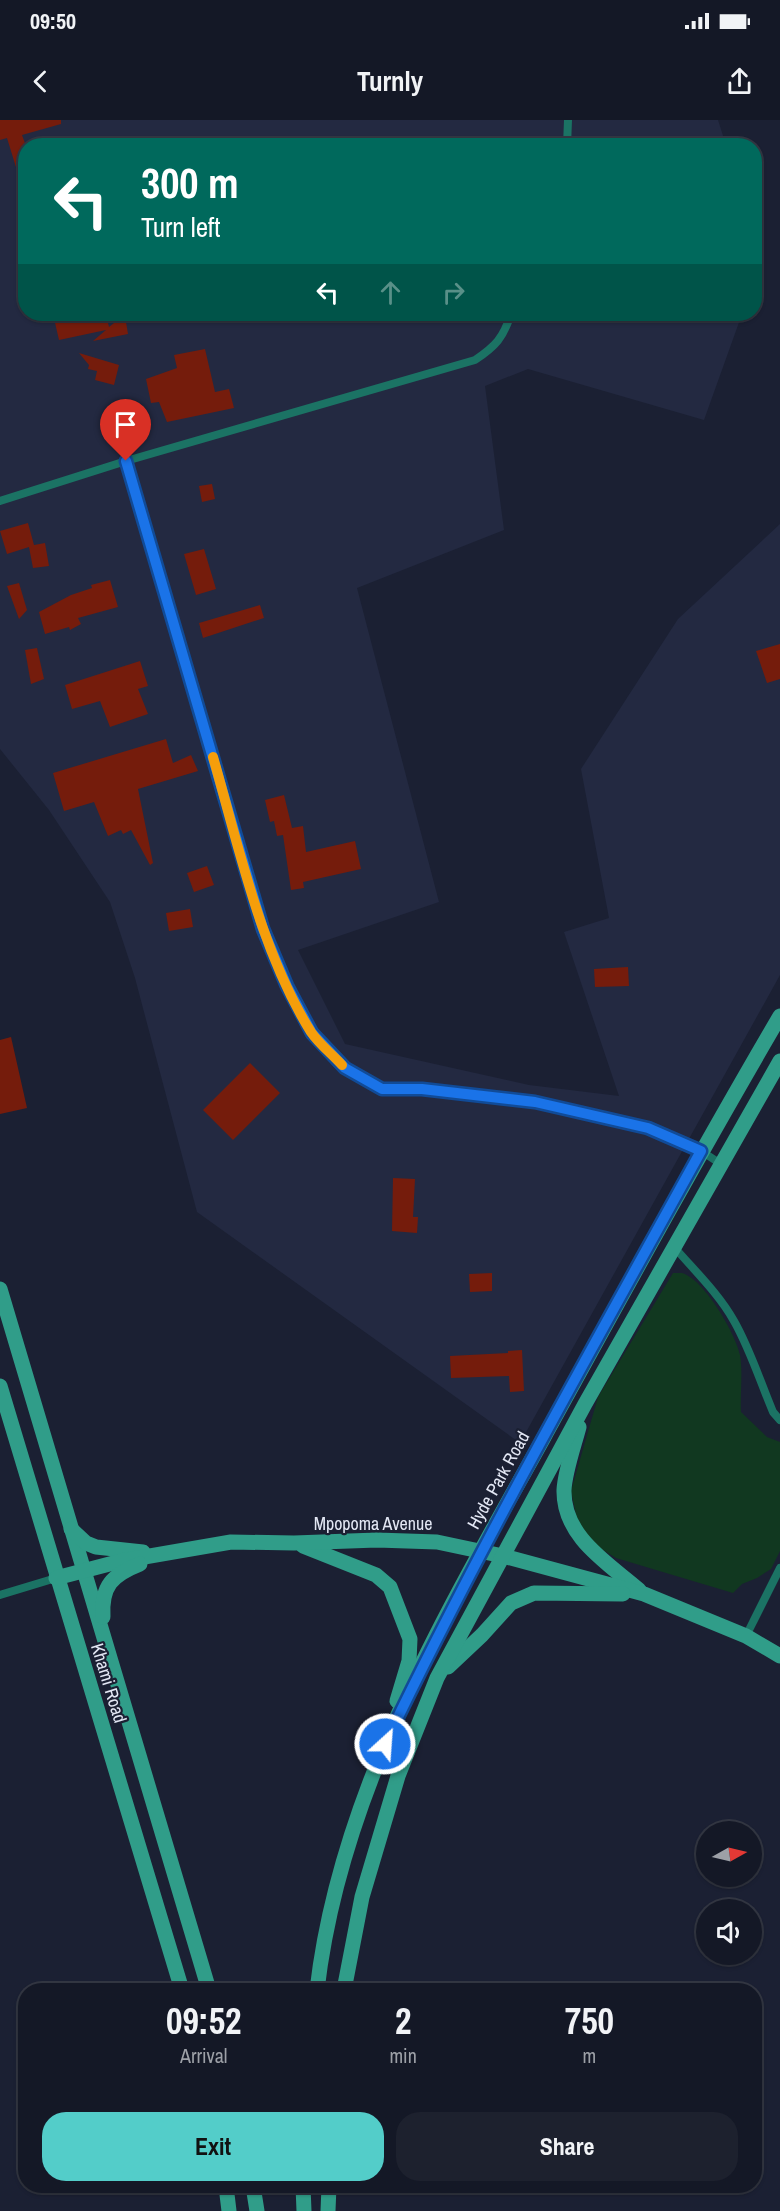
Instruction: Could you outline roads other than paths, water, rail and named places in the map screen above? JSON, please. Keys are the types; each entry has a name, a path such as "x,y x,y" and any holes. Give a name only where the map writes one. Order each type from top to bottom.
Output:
{"street":[{"name":"Hyde Park Road","path":"318,1983 333,1897 361,1809 385,1744 436,1637 701,1151 780,1016"},
{"path":"345,1983 365,1886 398,1776 437,1678 585,1404 780,1061"},
{"path":"0,1289 207,1983"},
{"name":"Khami Road","path":"0,1386 180,1983"},
{"path":"585,1404 564,1490 568,1517 584,1543 644,1594"},
{"path":"71,1529 86,1543 96,1547 162,1555"},
{"name":"Mpopoma Avenue","path":"56,1578 82,1570 231,1542 294,1543 377,1540 437,1542 503,1556 644,1594 746,1636 780,1656"},
{"path":"294,1543 376,1575 390,1587 410,1639 409,1661 385,1744"},
{"path":"105,1640 102,1599 105,1589 126,1569 162,1555"},
{"path":"437,1678 482,1635 511,1603 534,1593 644,1594"},
{"path":"227,2193 229,2211"},
{"path":"254,2193 257,2211"},
{"path":"303,2193 304,2211"},
{"path":"328,2211 329,2193"}],"lane":[{"path":"567,138 568,120"},
{"path":"0,501 126,461 475,360 495,347 509,321"},
{"path":"126,461 263,929 287,986 312,1033 345,1068 382,1089 422,1089 535,1102 648,1128 701,1151 721,1164"},
{"path":"675,1248 733,1318 746,1343 773,1412 780,1420"},
{"path":"746,1636 780,1568"},
{"path":"0,1596 56,1578"}]}
